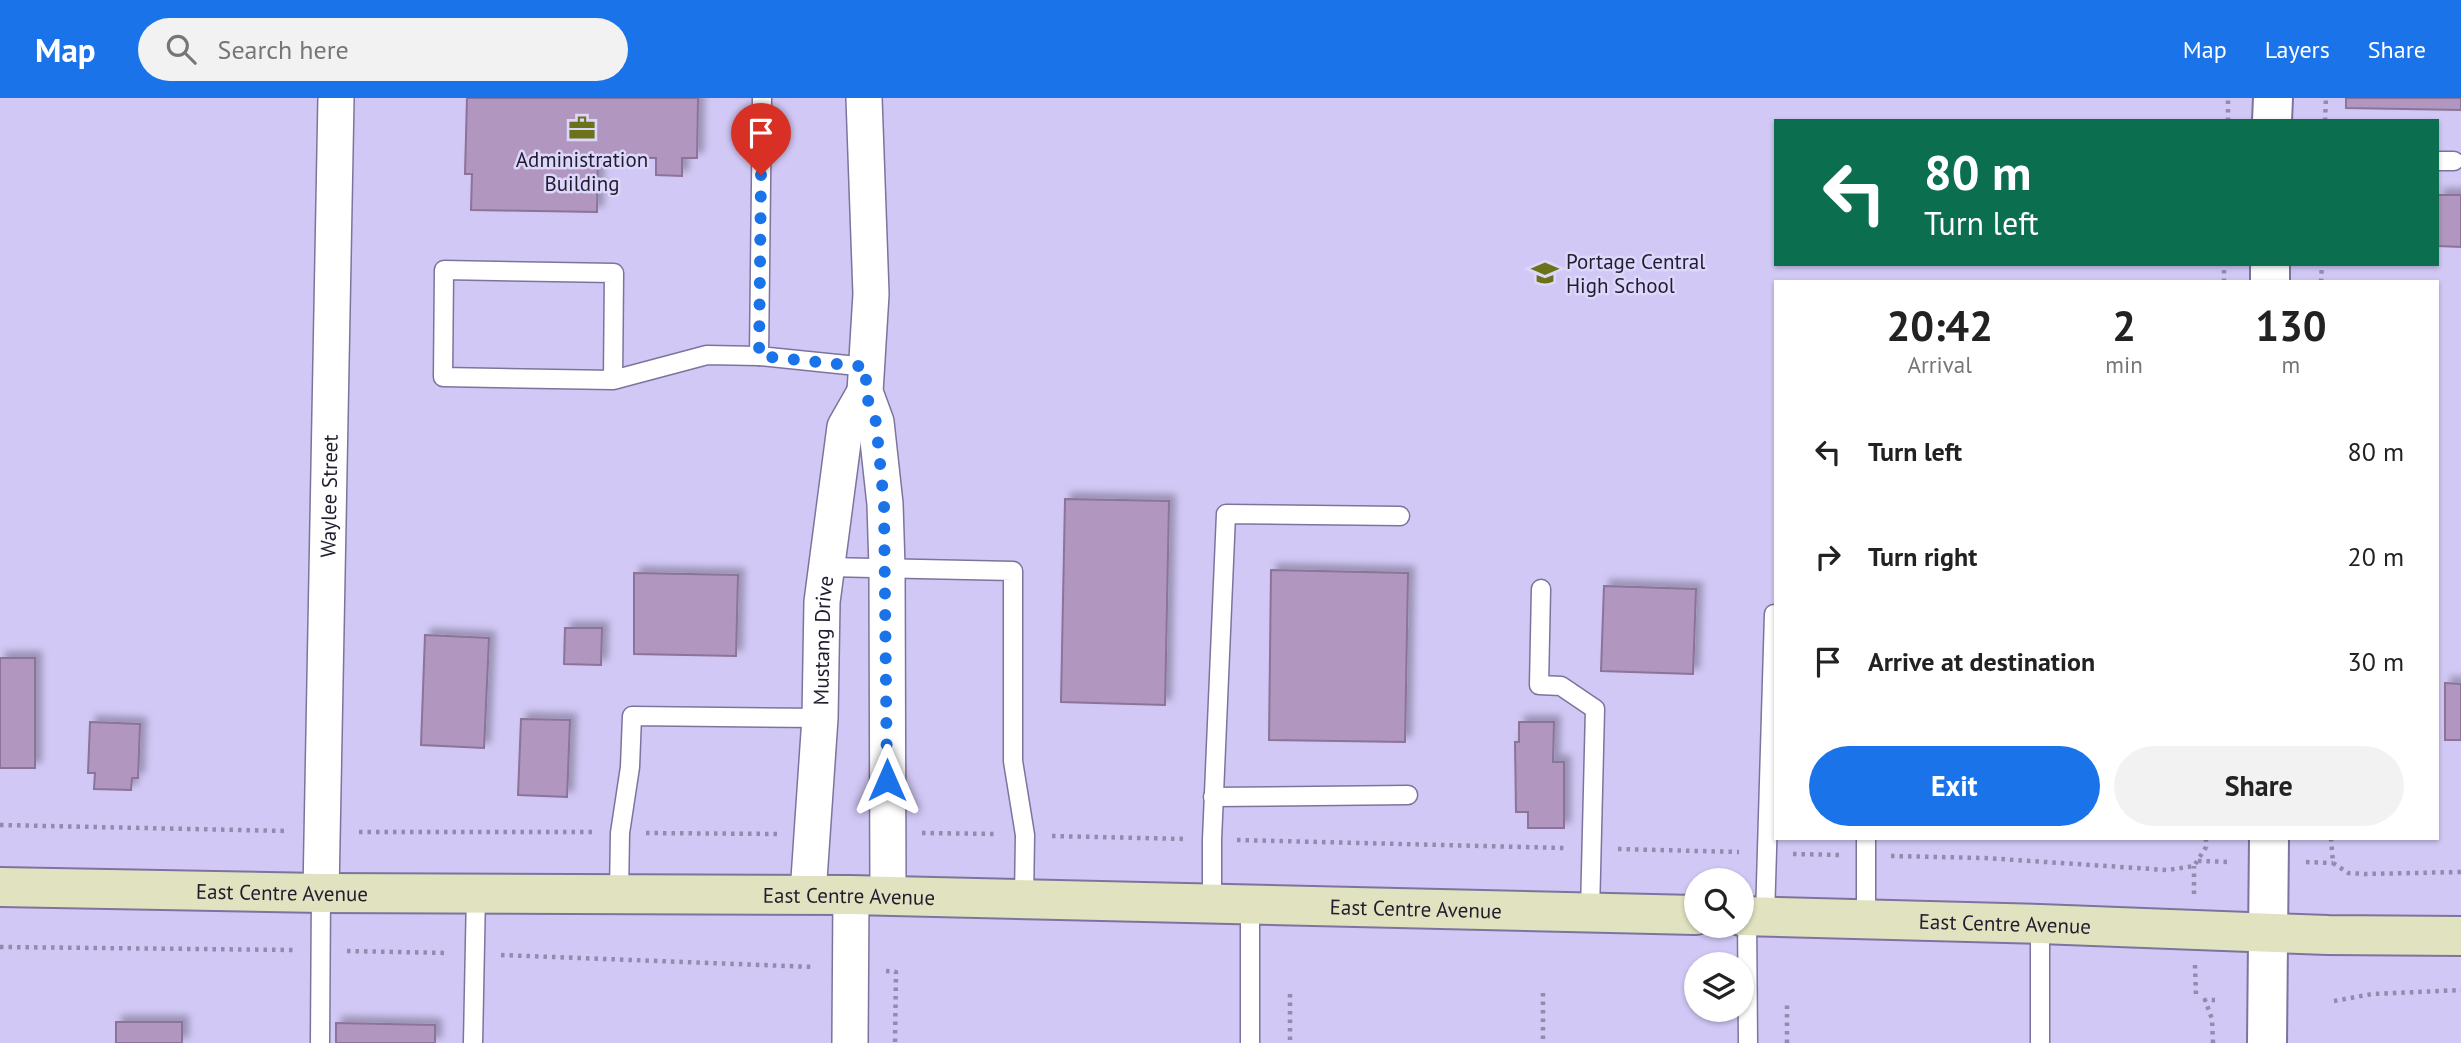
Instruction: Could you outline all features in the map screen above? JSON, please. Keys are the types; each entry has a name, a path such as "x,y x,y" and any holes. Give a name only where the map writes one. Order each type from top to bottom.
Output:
{"main road":[{"name":"East Centre Avenue","path":"0,887 321,892 851,894 1684,915"},
{"name":"East Centre Avenue","path":"1754,916 2269,933 2461,936"}],"street":[{"name":"Waylee Street","path":"321,892 337,98"},
{"name":"Mustang Drive","path":"864,98 871,294 866,379 876,422 887,567 888,895"},
{"path":"2272,119 2273,98"},
{"name":"Mustang Drive","path":"808,894 820,718 822,602 845,427 866,379"},
{"path":"2267,1043 2269,840"},
{"path":"850,1043 851,894"}],"lane":[{"path":"759,356 762,98"},
{"path":"613,380 614,273 444,270 443,377 613,380 707,355 759,356 866,379"},
{"path":"1212,903 1213,797 1226,514 1401,516"},
{"path":"827,567 1013,570 1013,761 1025,835 1024,899"},
{"path":"1541,589 1539,685 1561,686 1594,709 1590,912"},
{"path":"1754,904 1767,853 1774,614"},
{"path":"619,894 620,833 630,767 632,716 820,718"},
{"path":"1213,797 1408,795"},
{"path":"1866,847 1866,919"},
{"path":"320,1043 321,892"},
{"path":"472,1043 476,893"},
{"path":"1250,904 1250,1043"},
{"path":"2040,924 2040,1043"},
{"path":"1748,1043 1750,938"}],"path":[{"path":"2228,98 2228,119"},
{"path":"2325,119 2326,98"},
{"path":"0,825 322,831 812,834"},
{"path":"887,833 1767,853 1866,847 2167,870 2194,866 2206,847 2206,840"},
{"path":"2331,840 2333,863 2348,873 2461,872"},
{"path":"895,1043 896,972"},
{"path":"2196,987 2196,995"},
{"path":"2334,1001 2372,994 2461,990"},
{"path":"1543,993 1543,1039"},
{"path":"1290,994 1290,1043"},
{"path":"2213,1043 2212,1019 2205,1000 2215,1000"},
{"path":"1787,1001 1787,1043"}],"building":[{"name":"Administration Building","path":"467,98 698,98 697,158 682,158 682,176 656,175 656,158 598,157 597,212 471,210 472,174 465,174"},
{"path":"2346,98 2461,98 2461,110 2346,108"},
{"path":"2439,195 2461,195 2461,247 2439,246"},
{"path":"1065,499 1169,501 1165,705 1061,702"},
{"path":"1271,570 1408,573 1405,742 1269,740"},
{"path":"634,573 738,575 736,656 634,654"},
{"path":"1604,586 1696,589 1693,674 1601,671"},
{"path":"565,628 602,628 601,665 564,664"},
{"path":"425,635 489,638 484,748 421,745"},
{"path":"0,658 35,658 35,768 0,768"},
{"path":"2445,683 2461,684 2461,740 2445,740"},
{"path":"521,719 570,720 567,797 518,795"},
{"path":"90,722 140,724 138,778 132,778 131,790 94,789 95,773 88,773"},
{"path":"1519,722 1554,722 1553,762 1564,762 1564,828 1528,828 1528,812 1516,812 1515,742 1519,742"},
{"path":"116,1022 182,1022 182,1043 116,1043"},
{"path":"336,1023 435,1025 435,1043 336,1043"}],"place":[{"name":"Administration Building","path":"582,128"},
{"name":"Portage Central High School","path":"1545,273"}],"route":[{"path":"761,175 759,356 867,367 865,392 876,422 884,504 887,567 887,780"}]}
